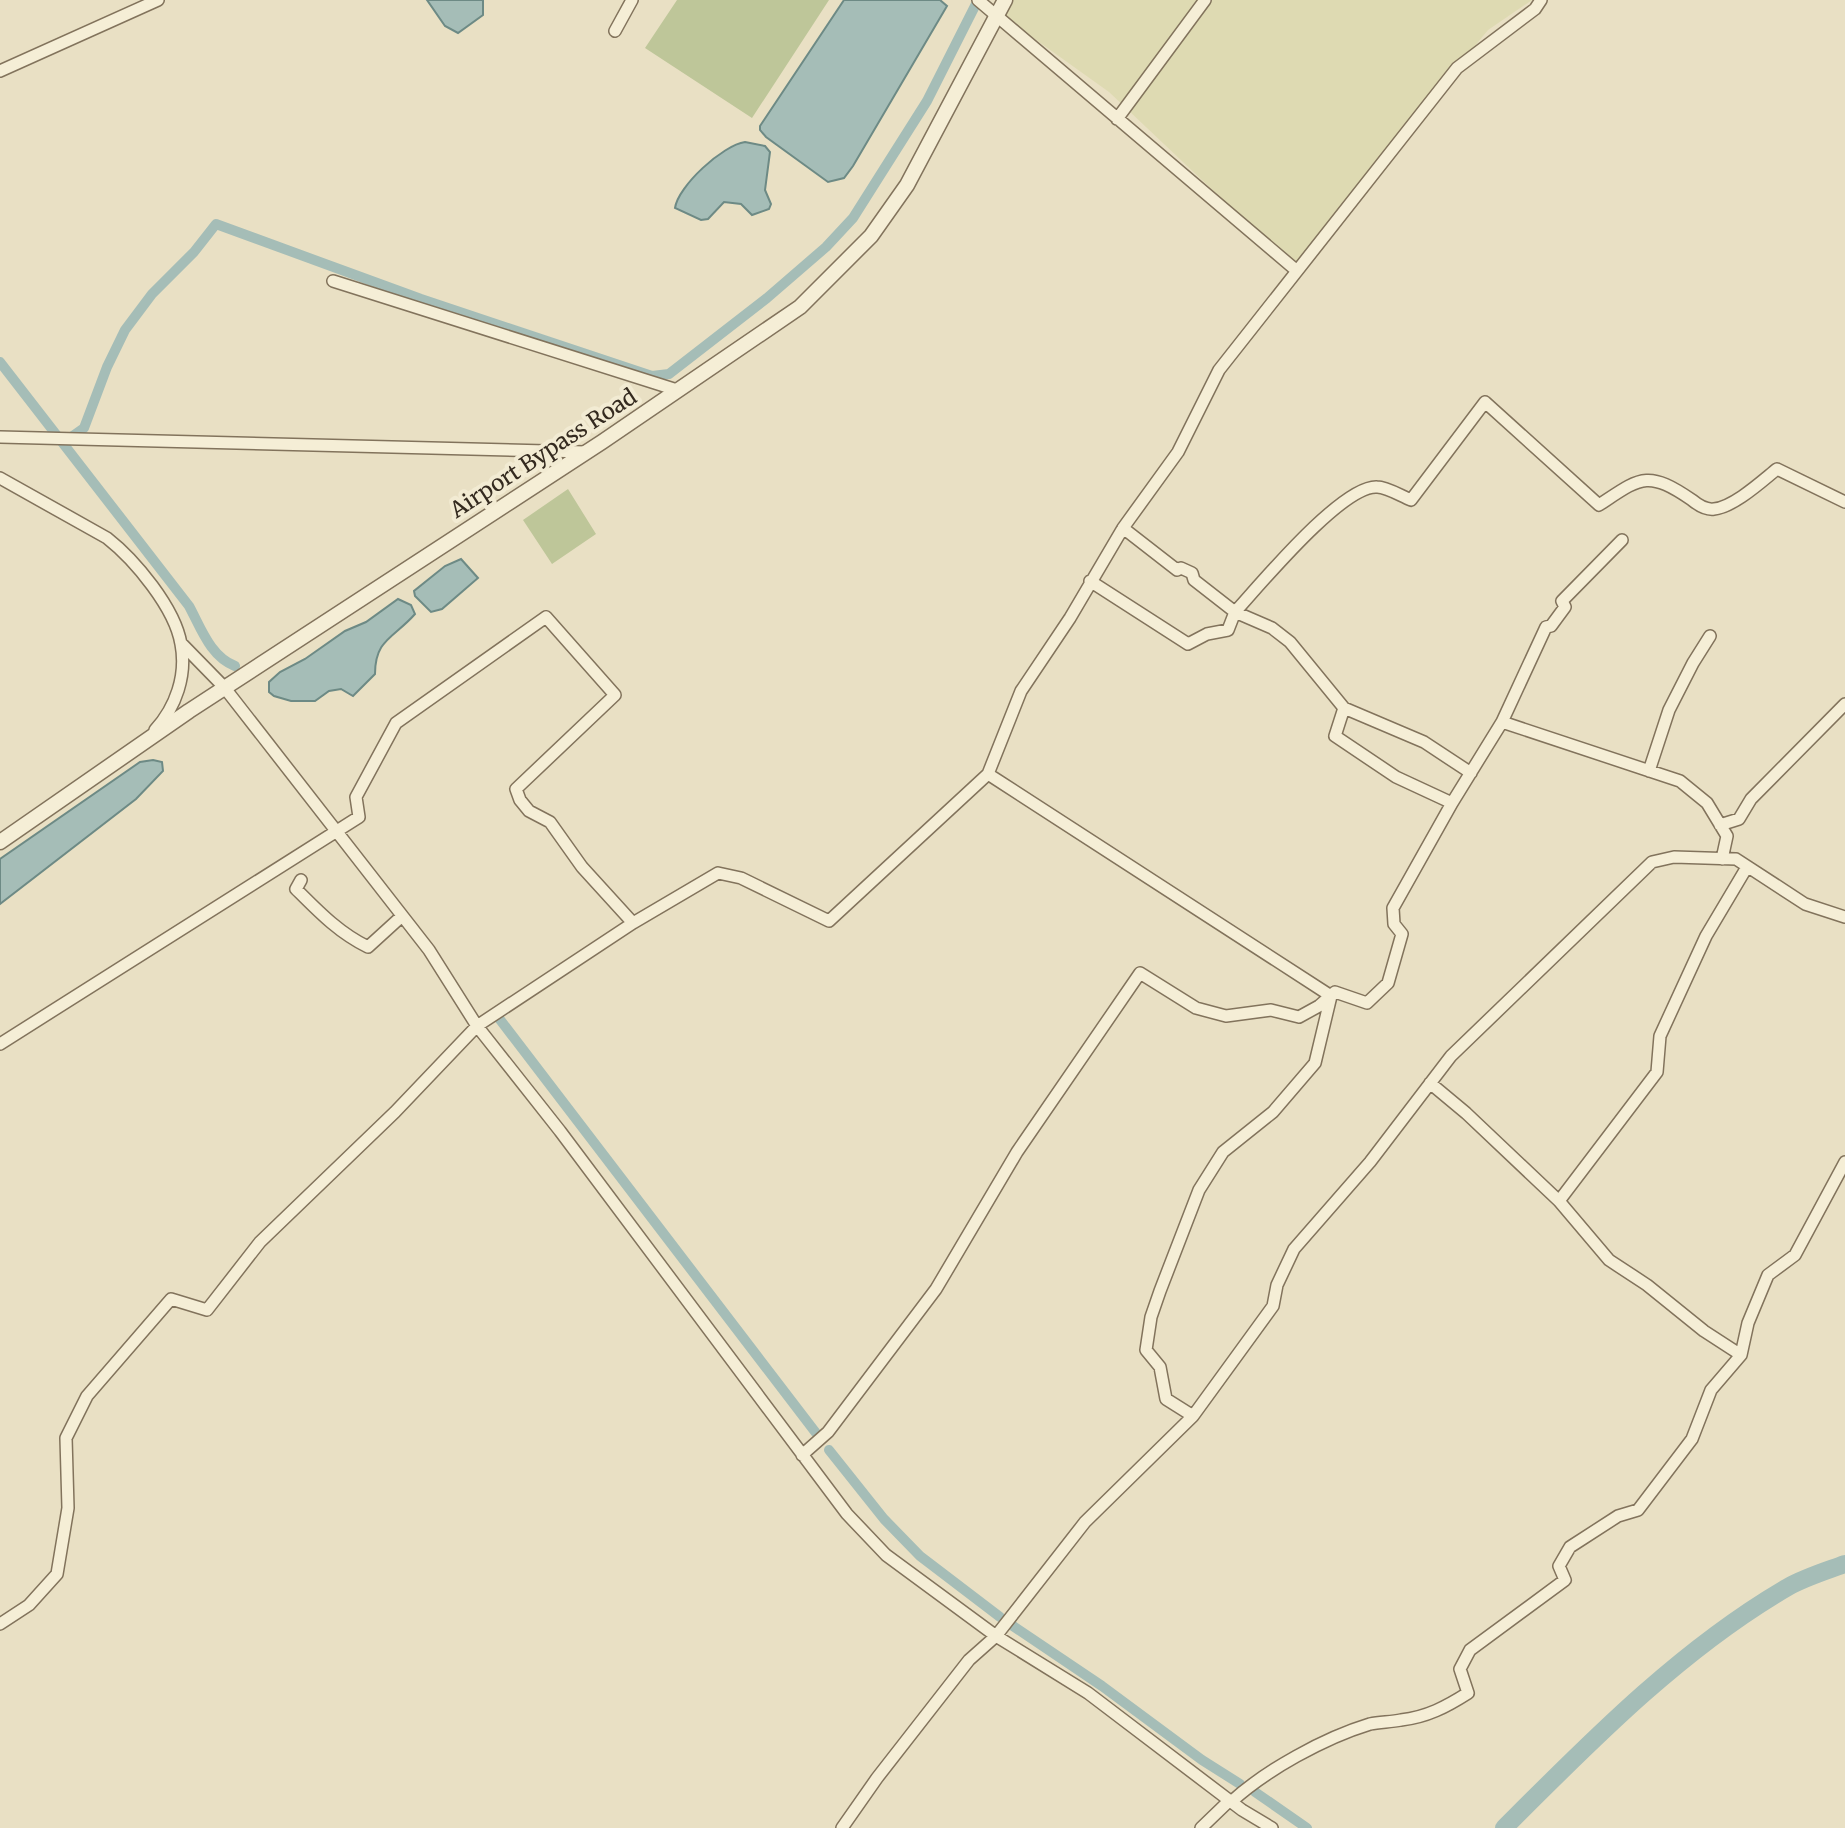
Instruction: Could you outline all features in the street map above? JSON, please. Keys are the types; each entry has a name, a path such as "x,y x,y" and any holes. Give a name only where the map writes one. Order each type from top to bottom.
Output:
{"street":[{"path":"0,71 158,0"},
{"path":"615,31 632,0"},
{"path":"978,0 1297,271"},
{"name":"Airport Bypass Road","path":"0,842 225,687 585,452 800,307 871,236 907,185 1005,0"},
{"path":"1117,119 1205,0"},
{"path":"0,1624 29,1605 57,1574 68,1508 66,1438 87,1396 171,1299 207,1310 260,1242 395,1112 477,1026 633,923 718,873 741,878 829,921 988,774 1021,691 1070,618 1123,528 1178,452 1219,370 1457,68 1535,9 1541,0"},
{"path":"333,281 677,390"},
{"path":"1090,581 1188,644 1207,634 1228,630 1235,612 1323,518 1363,491 1377,487 1411,500 1485,402 1599,505 1637,480 1659,481 1700,506 1715,509 1741,497 1777,469 1845,502"},
{"path":"0,437 585,452"},
{"path":"0,478 107,538 150,581 181,643 225,687 429,950 477,1026 560,1131 847,1514 886,1555 996,1636 1088,1693 1230,1801 1272,1828"},
{"path":"1123,528 1177,570 1181,568 1192,573 1194,580 1235,612 1272,628 1290,642 1344,708 1424,742 1471,773"},
{"path":"802,1455 828,1432 936,1289 1017,1152 1140,973 1196,1008 1226,1016 1271,1010 1299,1017 1335,992 1367,1003 1388,983 1402,934 1394,924 1393,908 1502,722 1546,627 1551,626 1565,607 1562,601 1622,540"},
{"path":"0,1044 337,833 360,814 356,797 396,723 546,617 615,695 516,789 529,811 550,822 582,867 633,923"},
{"path":"1649,771 1669,710 1710,636"},
{"path":"146,741 162,722 180,687 181,643"},
{"path":"1720,825 1739,819 1751,799 1845,704"},
{"path":"1344,708 1335,736 1396,777 1452,803"},
{"path":"1502,722 1680,781 1707,803 1727,836 1722,859"},
{"path":"988,774 1331,996"},
{"path":"842,1828 969,1660 996,1636 1085,1522 1193,1416 1273,1306 1277,1285 1294,1249 1370,1162 1451,1056 1652,862 1674,857 1736,859 1805,904 1845,917"},
{"path":"1559,1201 1657,1072 1660,1036 1706,936 1747,867"},
{"path":"301,880 296,889 319,912 347,937 368,947 402,916"},
{"path":"1193,1416 1166,1399 1160,1367 1146,1350 1151,1317 1199,1190 1223,1152 1273,1112 1315,1063 1331,996"},
{"path":"1430,1083 1559,1201 1609,1260 1741,1355"},
{"path":"1201,1828 1257,1781 1343,1735 1372,1724 1441,1711 1468,1693 1460,1669 1470,1650 1565,1580 1559,1566 1570,1547 1618,1516 1638,1510 1692,1439 1711,1390 1741,1355 1748,1323 1768,1275 1795,1255 1845,1162"}],"shaded area":[{"path":"1013,0 1532,0 1488,30 1293,266 1109,92 1004,17"}],"green space":[{"path":"677,0 829,0 752,118 645,48"},
{"path":"568,489 596,534 552,564 523,520"}],"water":[{"path":"427,0 483,0 483,15 458,33 445,26"},
{"path":"844,0 940,0 947,6 853,166 844,178 828,182 766,137 760,126"},
{"path":"745,142 765,146 770,152 765,190 771,204 769,209 752,215 741,204 724,202 708,219 701,220 675,208 684,189 703,168 725,150"},
{"path":"461,559 478,578 442,609 431,612 414,591 445,566"},
{"path":"398,599 411,605 415,614 382,646 375,674 353,696 341,689 329,691 315,701 291,701 269,692 269,682 280,672 345,631 366,622"},
{"path":"140,762 162,762 163,771 136,799 0,904 0,859"}],"waterway":[{"path":"67,440 84,428 125,330 152,294 194,252 216,224 421,299 652,376 669,374 767,298 826,247 853,218 927,101 978,0"},
{"path":"0,362 189,606 219,656 235,666"},
{"path":"498,1017 816,1433"},
{"path":"829,1450 884,1519 920,1556 1000,1617"},
{"path":"1504,1828 1638,1698 1711,1639 1788,1587 1845,1564"},
{"path":"1013,1626 1240,1784"},
{"path":"1255,1792 1307,1828"}]}
